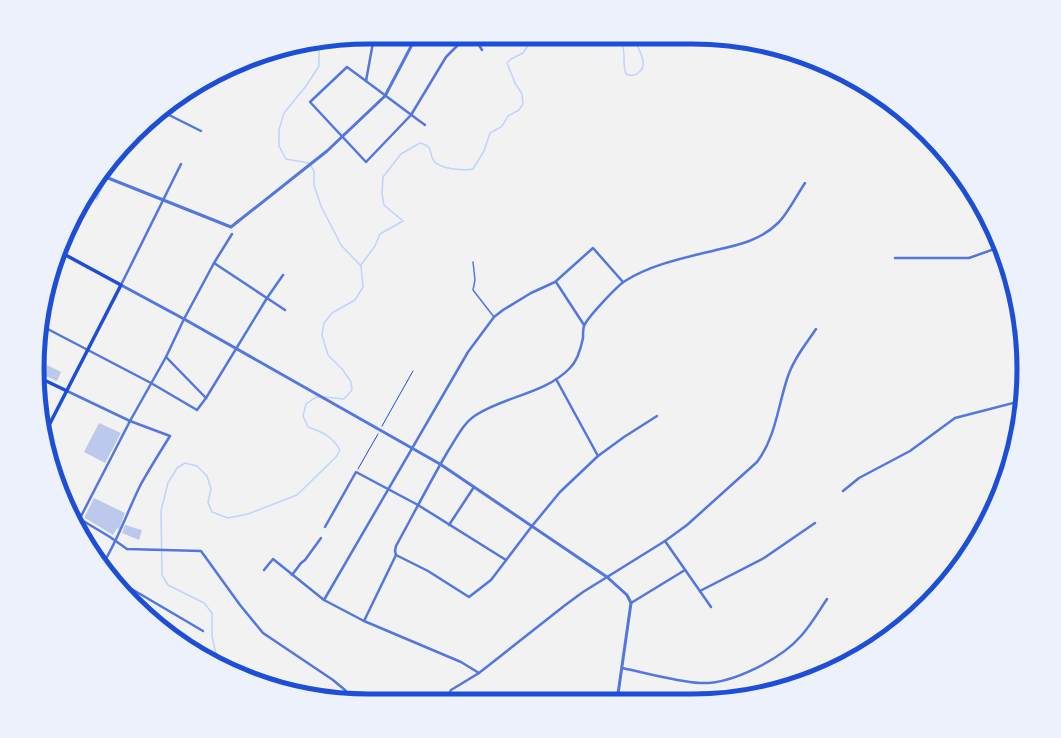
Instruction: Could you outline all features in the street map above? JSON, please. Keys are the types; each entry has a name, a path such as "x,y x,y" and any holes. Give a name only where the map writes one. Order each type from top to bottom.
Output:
{"main road":[{"path":"49,425 121,286 65,255"},
{"path":"45,380 67,391"}],"street":[{"path":"366,81 373,44"},
{"path":"107,177 231,227 327,151 386,96 412,44"},
{"path":"425,125 411,115 347,67 310,102 366,162 411,115 446,56 459,44"},
{"path":"478,44 482,50"},
{"path":"167,114 201,131"},
{"path":"181,164 121,286 184,319 440,464 607,578 627,595 631,603 618,694"},
{"path":"657,416 598,456 560,492 491,580 469,597 425,570 397,556 394,551 440,464 460,432 474,417 507,399 544,386 570,368 575,361 583,339 584,325 623,282 642,271 665,263 742,244 762,236 780,222 805,183"},
{"path":"81,518 130,421 166,357 184,319 214,263 232,234"},
{"path":"324,600 468,352 494,317 531,293 556,282 593,248 623,282"},
{"path":"895,258 969,258 994,249"},
{"path":"473,262 475,280 473,290 494,317"},
{"path":"214,263 285,310"},
{"path":"47,328 151,383 197,410 283,275"},
{"path":"556,282 584,325"},
{"path":"449,694 451,690 479,673 564,606 665,541 687,525 757,462 764,453 776,420 788,375 795,360 816,329"},
{"path":"166,357 206,398"},
{"path":"556,379 598,456"},
{"path":"67,391 130,421 170,436 141,484 122,524 116,542 106,559"},
{"path":"843,491 859,478 910,450 955,418 1015,403"},
{"path":"325,527 356,472 418,505 506,560"},
{"path":"449,525 474,487"},
{"path":"82,520 110,537 127,550 201,551 240,605 263,633 333,680 347,693"},
{"path":"700,591 764,558 815,523"},
{"path":"292,575 321,538"},
{"path":"665,541 711,607"},
{"path":"364,621 397,556"},
{"path":"264,570 273,558 324,600 364,621 461,662 479,673"},
{"path":"631,603 685,570"},
{"path":"129,587 203,631"},
{"path":"622,668 701,683 730,678 769,661 782,652 801,636 827,599"}],"path":[{"path":"356,472 413,371"}],"building":[{"path":"103,182 105,183 97,200 93,197"},
{"path":"44,364 61,372 57,381 44,375"},
{"path":"99,423 121,433 105,463 84,452"},
{"path":"94,498 125,513 119,529 117,528 113,535 85,518"},
{"path":"125,525 142,530 139,540 122,533"}],"waterway":[{"path":"361,265 375,246 380,234 403,221 384,205 382,194 383,177 401,154 420,143 428,146 432,158 441,166 464,170 473,169 484,151 490,133 501,127 508,116 519,110 523,104 522,94 515,83 507,63 511,59 523,53 529,44"},
{"path":"622,44 624,51 624,66 626,74 629,75 635,75 643,66 642,57 637,44"},
{"path":"319,48 319,66 306,86 284,113 279,130 279,146 286,159 309,163 314,171 314,185 321,206 341,245 361,266 363,287 355,300 332,313 324,323 322,335 328,355 343,370 351,382 352,390 344,399 324,397"},
{"path":"216,655 212,636 212,613 204,603 168,585 162,575 161,511 168,483 177,468 185,463 197,466 207,476 211,489 208,502 212,512 228,518 248,514 297,495 336,457 340,450 334,441 326,435 308,427 303,416 306,404 316,397 320,397"}]}
